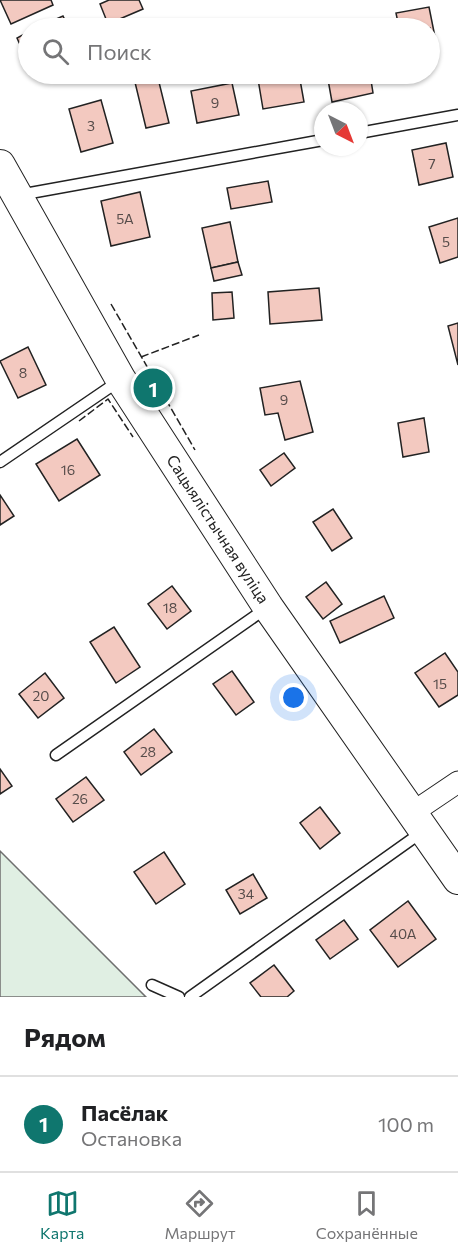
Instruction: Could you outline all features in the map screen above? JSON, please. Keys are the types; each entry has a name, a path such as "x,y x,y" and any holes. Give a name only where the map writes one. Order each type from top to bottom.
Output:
{"main road":[{"name":"Сацыялістычная вуліца","path":"6,178 121,380 268,607 458,879"}],"street":[{"path":"418,822 458,782"}],"lane":[{"path":"368,131 458,115"},
{"path":"6,178 314,141"},
{"path":"0,462 121,380"},
{"path":"56,755 268,607"},
{"path":"190,997 418,822"},
{"path":"152,985 179,997"}],"green space":[{"path":"0,851 146,997 0,997"}],"building":[{"path":"0,0 51,0 53,5 24,18 18,18 18,21 11,24"},
{"path":"109,0 139,0 143,9 122,18 106,18 100,4"},
{"path":"429,7 431,18 397,18 396,13"},
{"path":"135,84 159,84 169,123 146,128"},
{"path":"232,84 239,115 197,123 191,91"},
{"path":"259,84 301,84 304,102 263,109"},
{"path":"329,84 372,84 373,93 332,102"},
{"path":"101,100 113,143 81,152 69,109"},
{"path":"446,143 453,177 419,185 412,150"},
{"path":"268,181 272,202 231,209 227,188"},
{"path":"140,192 150,237 111,246 101,201"},
{"path":"458,218 458,257 440,263 429,227"},
{"path":"230,222 238,262 211,268 202,228"},
{"path":"238,262 242,275 214,281 211,268"},
{"path":"319,288 322,320 270,324 268,292"},
{"path":"232,292 234,318 213,320 212,293"},
{"path":"458,323 458,365 448,326"},
{"path":"28,347 46,385 18,398 0,361"},
{"path":"300,381 313,432 285,440 278,413 265,415 260,388"},
{"path":"424,418 429,452 403,457 398,423"},
{"path":"77,439 100,475 59,501 36,464"},
{"path":"284,453 295,468 271,486 260,470"},
{"path":"0,495 14,516 0,525"},
{"path":"333,509 352,538 332,551 313,522"},
{"path":"326,582 342,604 323,619 306,597"},
{"path":"172,586 191,611 167,629 148,604"},
{"path":"384,596 394,618 340,643 330,621"},
{"path":"114,627 140,667 116,683 90,642"},
{"path":"445,653 458,672 458,695 439,707 415,673"},
{"path":"232,671 254,702 236,715 213,684"},
{"path":"45,673 64,698 38,718 19,694"},
{"path":"154,729 172,752 141,775 124,752"},
{"path":"0,769 12,786 0,794"},
{"path":"86,777 104,800 73,822 56,799"},
{"path":"320,807 340,833 320,849 300,823"},
{"path":"164,852 185,884 156,904 134,872"},
{"path":"253,874 267,898 240,914 226,890"},
{"path":"408,901 436,939 398,967 370,930"},
{"path":"344,920 358,939 330,959 316,940"},
{"path":"274,965 294,991 287,997 261,997 250,983"}],"fence":[{"path":"111,304 195,450"},
{"path":"141,357 199,335"},
{"path":"79,421 108,399 133,437"}],"place":[{"name":"Пасёлак","path":"153,388"}]}
